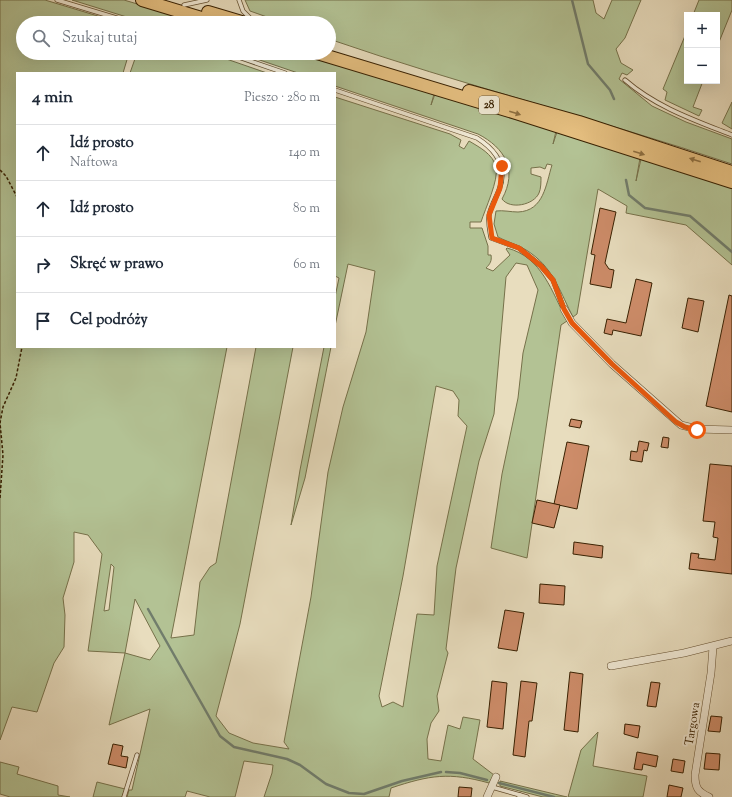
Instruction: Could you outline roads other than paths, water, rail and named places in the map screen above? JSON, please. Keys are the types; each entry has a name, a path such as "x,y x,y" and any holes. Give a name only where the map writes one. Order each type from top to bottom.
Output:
{"main road":[{"path":"142,0 195,16"},
{"path":"169,0 221,16"},
{"name":"28","path":"336,50 579,122 732,172"},
{"name":"28","path":"336,59 528,117 732,182"}],"street":[{"path":"564,309 572,323 612,364 680,425 697,430 732,430"},
{"path":"611,666 713,647 732,641"},
{"name":"Targowa","path":"709,797 699,792 695,785 695,776 711,673 713,647"},
{"path":"487,797 496,777"}],"lane":[{"path":"57,0 110,16"},
{"path":"184,5 207,0"},
{"path":"239,0 243,11 248,16"},
{"path":"248,60 282,72"},
{"path":"625,80 636,90 659,105 732,135"},
{"path":"336,90 477,138 488,145 496,154 502,166 500,188 489,215 492,238 519,248 541,266 553,280 564,309"},
{"path":"124,797 137,755"},
{"path":"492,787 527,797"}],"waterway":[{"path":"572,0 588,64 610,90 614,99"},
{"path":"626,180 629,195 645,208 690,216 732,252"},
{"path":"148,609 220,736 234,747 287,759 300,765 326,784 349,793 364,794 402,781 441,772"},
{"path":"446,772 460,773 487,780"},
{"path":"499,783 554,797"}]}
